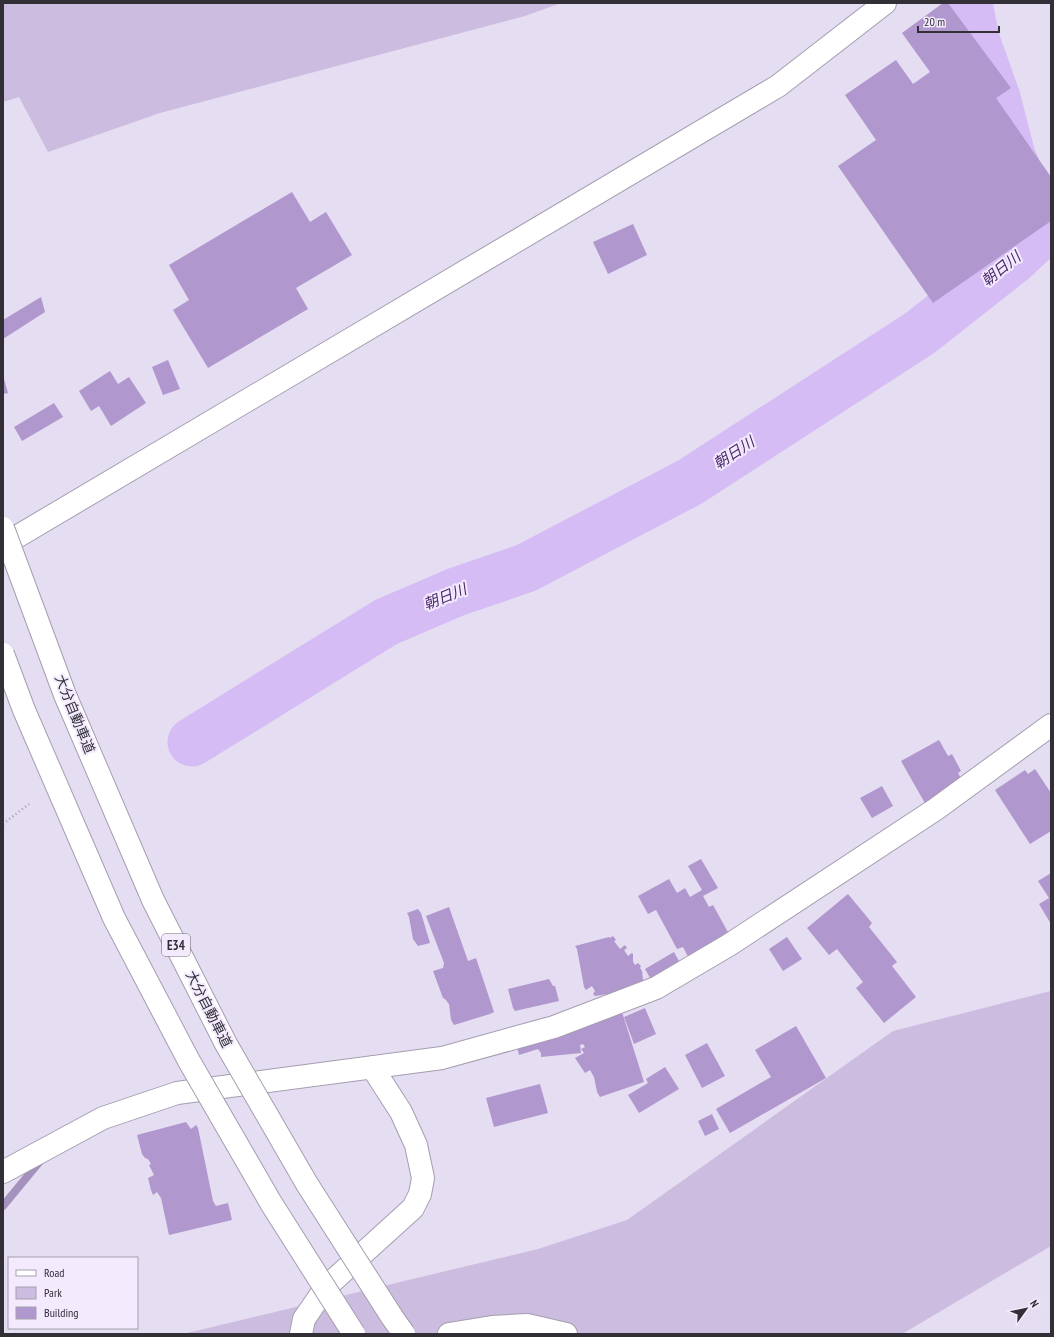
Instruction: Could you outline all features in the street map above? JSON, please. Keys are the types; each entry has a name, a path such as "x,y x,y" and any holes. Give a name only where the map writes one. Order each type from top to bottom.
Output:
{"main road":[{"path":"3,545 778,86 885,3"},
{"name":"大分自動車道","path":"3,528 66,695 153,900 226,1044 306,1184 404,1334"},
{"path":"3,654 24,710 118,925 193,1068 271,1203 354,1334"},
{"path":"3,1172 103,1118 177,1093 442,1058 554,1027 656,988 728,946 936,809 1051,725"},
{"path":"302,1334 304,1319 326,1287 412,1208 420,1194 423,1178 416,1145 401,1112 372,1067"},
{"path":"449,1334 492,1327 526,1325 566,1334"}],"path":[{"path":"3,824 29,804"}],"green space":[{"path":"3,3 561,3 525,16 160,113 48,152 19,97 3,102"},
{"path":"1051,991 1051,1246 902,1334 183,1334 538,1249 627,1220 893,1031"}],"building":[{"path":"943,3 948,3 1011,88 996,98 1051,177 1051,221 933,303 838,166 876,140 845,95 896,60 913,84 930,72 902,33"},
{"path":"292,192 310,222 326,212 352,255 296,288 308,309 208,368 173,310 189,300 169,265"},
{"path":"633,224 647,255 608,274 593,242"},
{"path":"41,297 45,312 3,339 3,320"},
{"path":"168,360 180,389 163,395 152,367"},
{"path":"110,371 118,384 129,377 146,403 111,426 99,406 91,411 79,391"},
{"path":"3,375 8,393 3,394"},
{"path":"54,403 63,417 22,441 14,427"},
{"path":"939,740 948,756 952,754 961,771 958,773 964,784 926,805 901,761"},
{"path":"1035,769 1051,793 1051,831 1030,844 995,790 1025,770 1028,774"},
{"path":"882,786 893,806 872,818 860,798"},
{"path":"701,859 718,888 703,896 709,907 713,905 729,934 696,972 683,947 677,949 656,910 648,914 638,896 669,879 677,893 685,888 690,897 702,890 688,866"},
{"path":"1051,873 1051,924 1039,904 1049,898 1038,881"},
{"path":"848,894 872,923 869,927 897,962 892,966 916,997 884,1023 856,988 863,982 837,949 829,955 807,928"},
{"path":"449,907 468,961 476,958 494,1012 454,1025 451,1020 449,1004 443,998 433,971 443,968 444,963 426,916"},
{"path":"418,909 421,913 430,943 418,946 413,939 407,913"},
{"path":"613,936 616,940 614,941 620,949 625,945 627,948 624,950 628,956 632,953 633,962 635,965 638,963 641,966 640,968 642,971 644,988 595,996 593,994 595,991 592,986 586,990 584,987 577,949 575,946"},
{"path":"787,937 802,959 783,971 769,949"},
{"path":"674,952 686,974 657,990 645,969"},
{"path":"549,979 553,986 555,986 559,1001 515,1011 508,989"},
{"path":"645,1008 656,1034 634,1044 624,1017"},
{"path":"622,1012 644,1082 600,1097 597,1092 594,1077 590,1070 585,1073 575,1058 584,1053 581,1049 585,1047 583,1044 580,1045 581,1053 541,1057 541,1053 538,1049 519,1055 514,1035"},
{"path":"796,1026 826,1078 730,1133 716,1109 771,1077 755,1050"},
{"path":"707,1043 725,1076 702,1088 685,1055"},
{"path":"665,1067 679,1089 639,1113 628,1095 648,1083 646,1079"},
{"path":"540,1084 548,1113 494,1127 486,1098"},
{"path":"712,1114 719,1129 705,1136 698,1121"},
{"path":"186,1122 191,1129 196,1125 198,1128 213,1201 216,1206 228,1203 232,1220 169,1235 161,1198 157,1192 153,1195 151,1190 148,1178 154,1175 149,1165 151,1164 142,1154 137,1135"}],"waterway":[{"name":"朝日川","path":"192,742 386,622 456,592 526,568 690,482 920,333 1014,259 1033,241 1037,233 1028,205 1028,196 1011,156 996,98 975,39 968,3"},
{"path":"3,1206 41,1160"}]}
